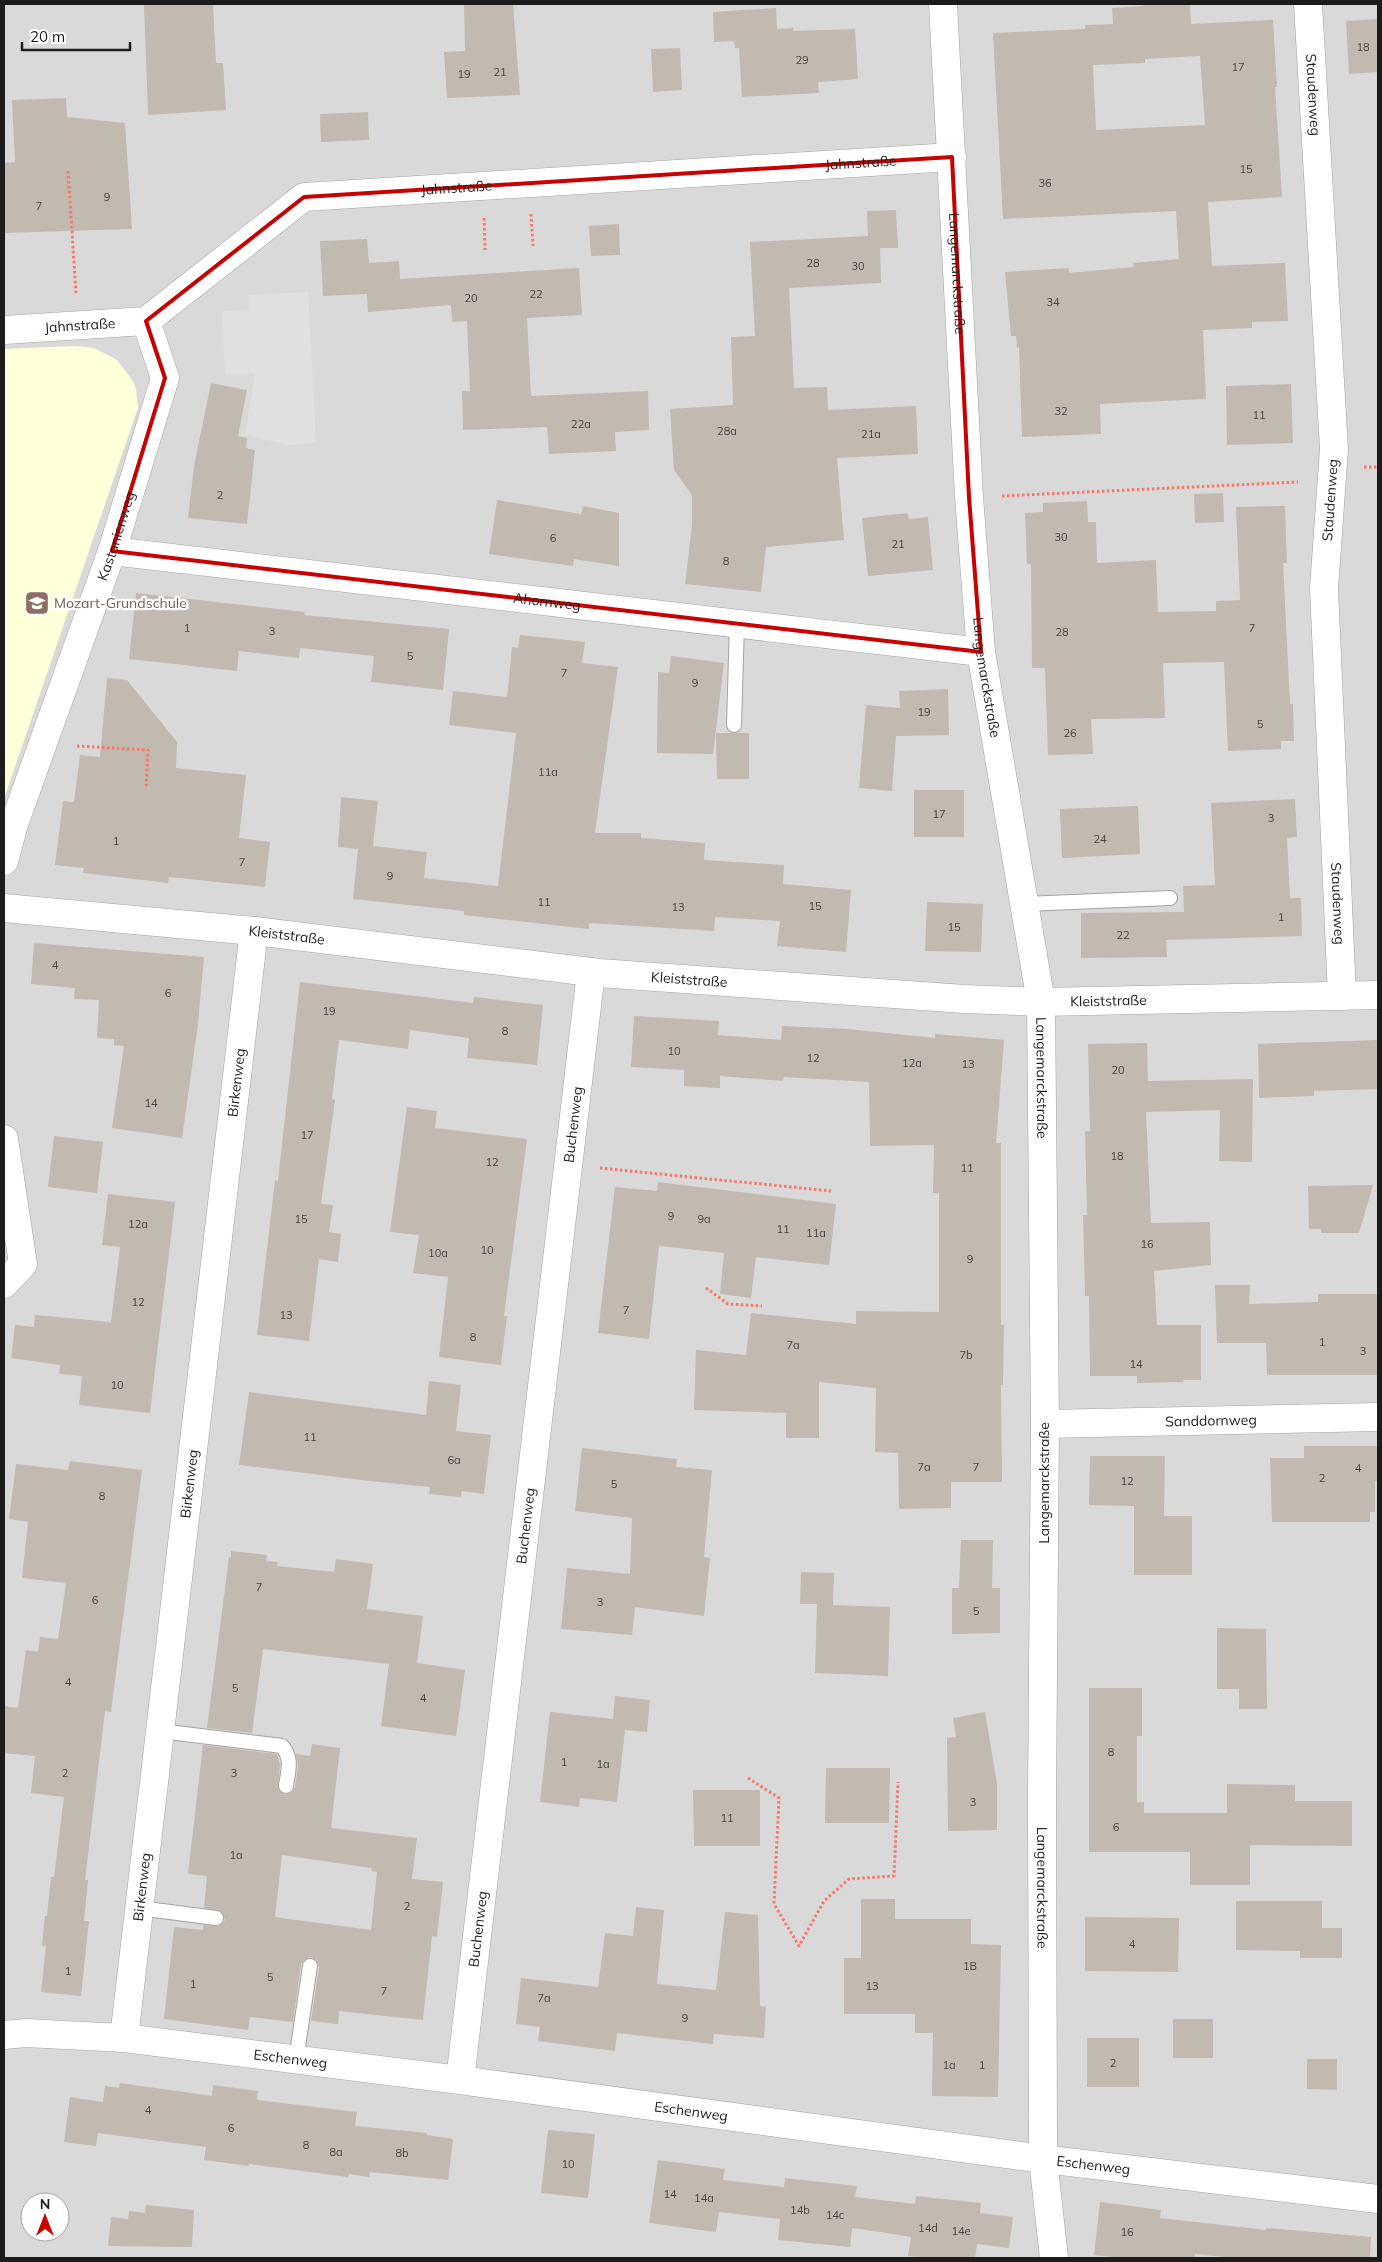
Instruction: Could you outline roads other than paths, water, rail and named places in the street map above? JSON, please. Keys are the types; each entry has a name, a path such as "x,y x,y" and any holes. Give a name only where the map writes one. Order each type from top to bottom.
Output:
{"street":[{"name":"Langemarckstraße","path":"943,4 969,497 982,652 1041,1002 1045,1424 1042,1796 1043,2159 1054,2258"},
{"name":"Staudenweg","path":"1308,4 1329,365 1333,469 1324,588 1342,996"},
{"name":"Jahnstraße","path":"4,330 146,321 304,197 952,156"},
{"name":"Kastanienweg","path":"4,862 14,824 42,743 112,551 165,378 146,321"},
{"name":"Ahornweg","path":"112,551 982,652"},
{"name":"Kleiststraße","path":"4,908 254,931 591,972 834,991 1041,1002 1378,996"},
{"name":"Birkenweg","path":"124,2038 254,931"},
{"name":"Buchenweg","path":"460,2080 591,972"},
{"path":"4,1139 22,1264 4,1284"},
{"name":"Sanddornweg","path":"1045,1424 1378,1417"},
{"name":"Eschenweg","path":"4,2035 26,2033 124,2038 460,2080 1043,2159 1378,2199"}],"lane":[{"path":"734,725 737,623"},
{"path":"1024,904 1170,898"},
{"path":"160,1732 282,1746 288,1752 290,1761 286,1786"},
{"path":"139,1908 216,1918"},
{"path":"296,2060 310,1966"}],"place":[{"name":"Mozart-Grundschule","path":"37,603"}]}
